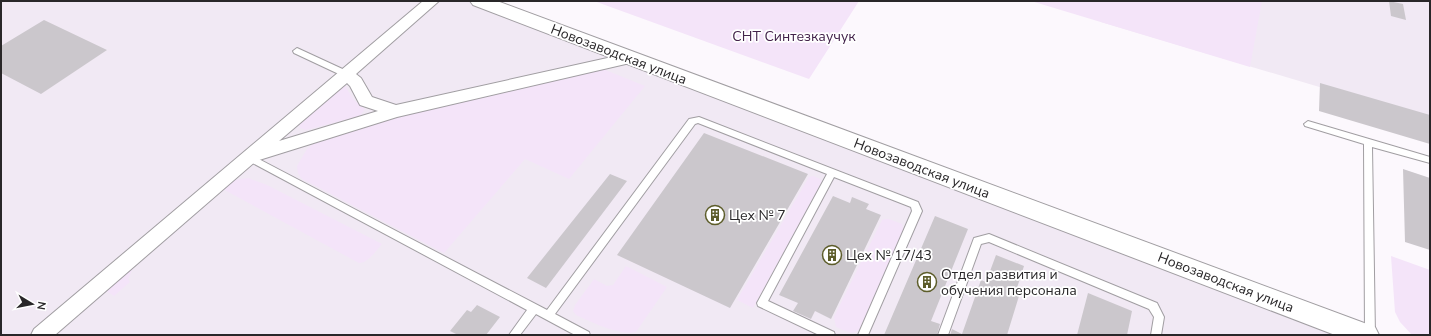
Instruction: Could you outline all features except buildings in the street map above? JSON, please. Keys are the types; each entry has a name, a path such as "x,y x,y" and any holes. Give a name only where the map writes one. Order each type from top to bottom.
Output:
{"main road":[{"name":"Новозаводская улица","path":"478,1 1366,335"}],"street":[{"path":"41,335 432,1"},
{"path":"248,157 396,111 630,58"},
{"path":"346,74 356,82 366,100 396,111"}],"lane":[{"path":"297,50 346,74"},
{"path":"548,316 692,121 699,120 915,205 917,211 863,335"},
{"path":"1308,124 1430,160"},
{"path":"1368,142 1370,335"},
{"path":"248,157 585,335"},
{"path":"830,335 762,303 832,172"},
{"path":"943,335 977,241 989,238 1153,306 1159,317 1156,335"},
{"path":"514,335 535,308"}],"shaded area":[{"path":"1,1 474,1 1338,335 1,335"},
{"path":"1108,1 1430,1 1430,120 1101,22"}],"green space":[{"name":"СНТ Синтезкаучук","path":"594,1 859,1 809,79"},
{"path":"1031,1 1262,1 1250,67"},
{"path":"603,69 645,86 569,179 525,159 444,253 302,179 298,173 297,166 307,149 317,141 387,119"},
{"path":"344,84 353,99 365,109 360,116 306,130 300,128 299,123"},
{"path":"813,176 820,179 822,182 753,308 737,300 809,177"},
{"path":"248,178 267,185 382,244 369,259 359,263 219,187 228,181"},
{"path":"885,219 902,224 904,233 859,330 856,332 848,332 836,327 834,317 882,220"},
{"path":"1391,256 1430,270 1430,335 1412,335 1400,322 1395,312"},
{"path":"134,266 128,279 130,282 114,296 103,289"},
{"path":"626,266 667,287 636,332 629,333 614,330 597,325 576,315 573,311 575,305 594,279 607,286 613,285"}],"place":[{"name":"Цех № 7","path":"715,215"},
{"name":"Цех № 17/43","path":"832,255"},
{"name":"Отдел развития и обучения персонала","path":"927,282"}]}
